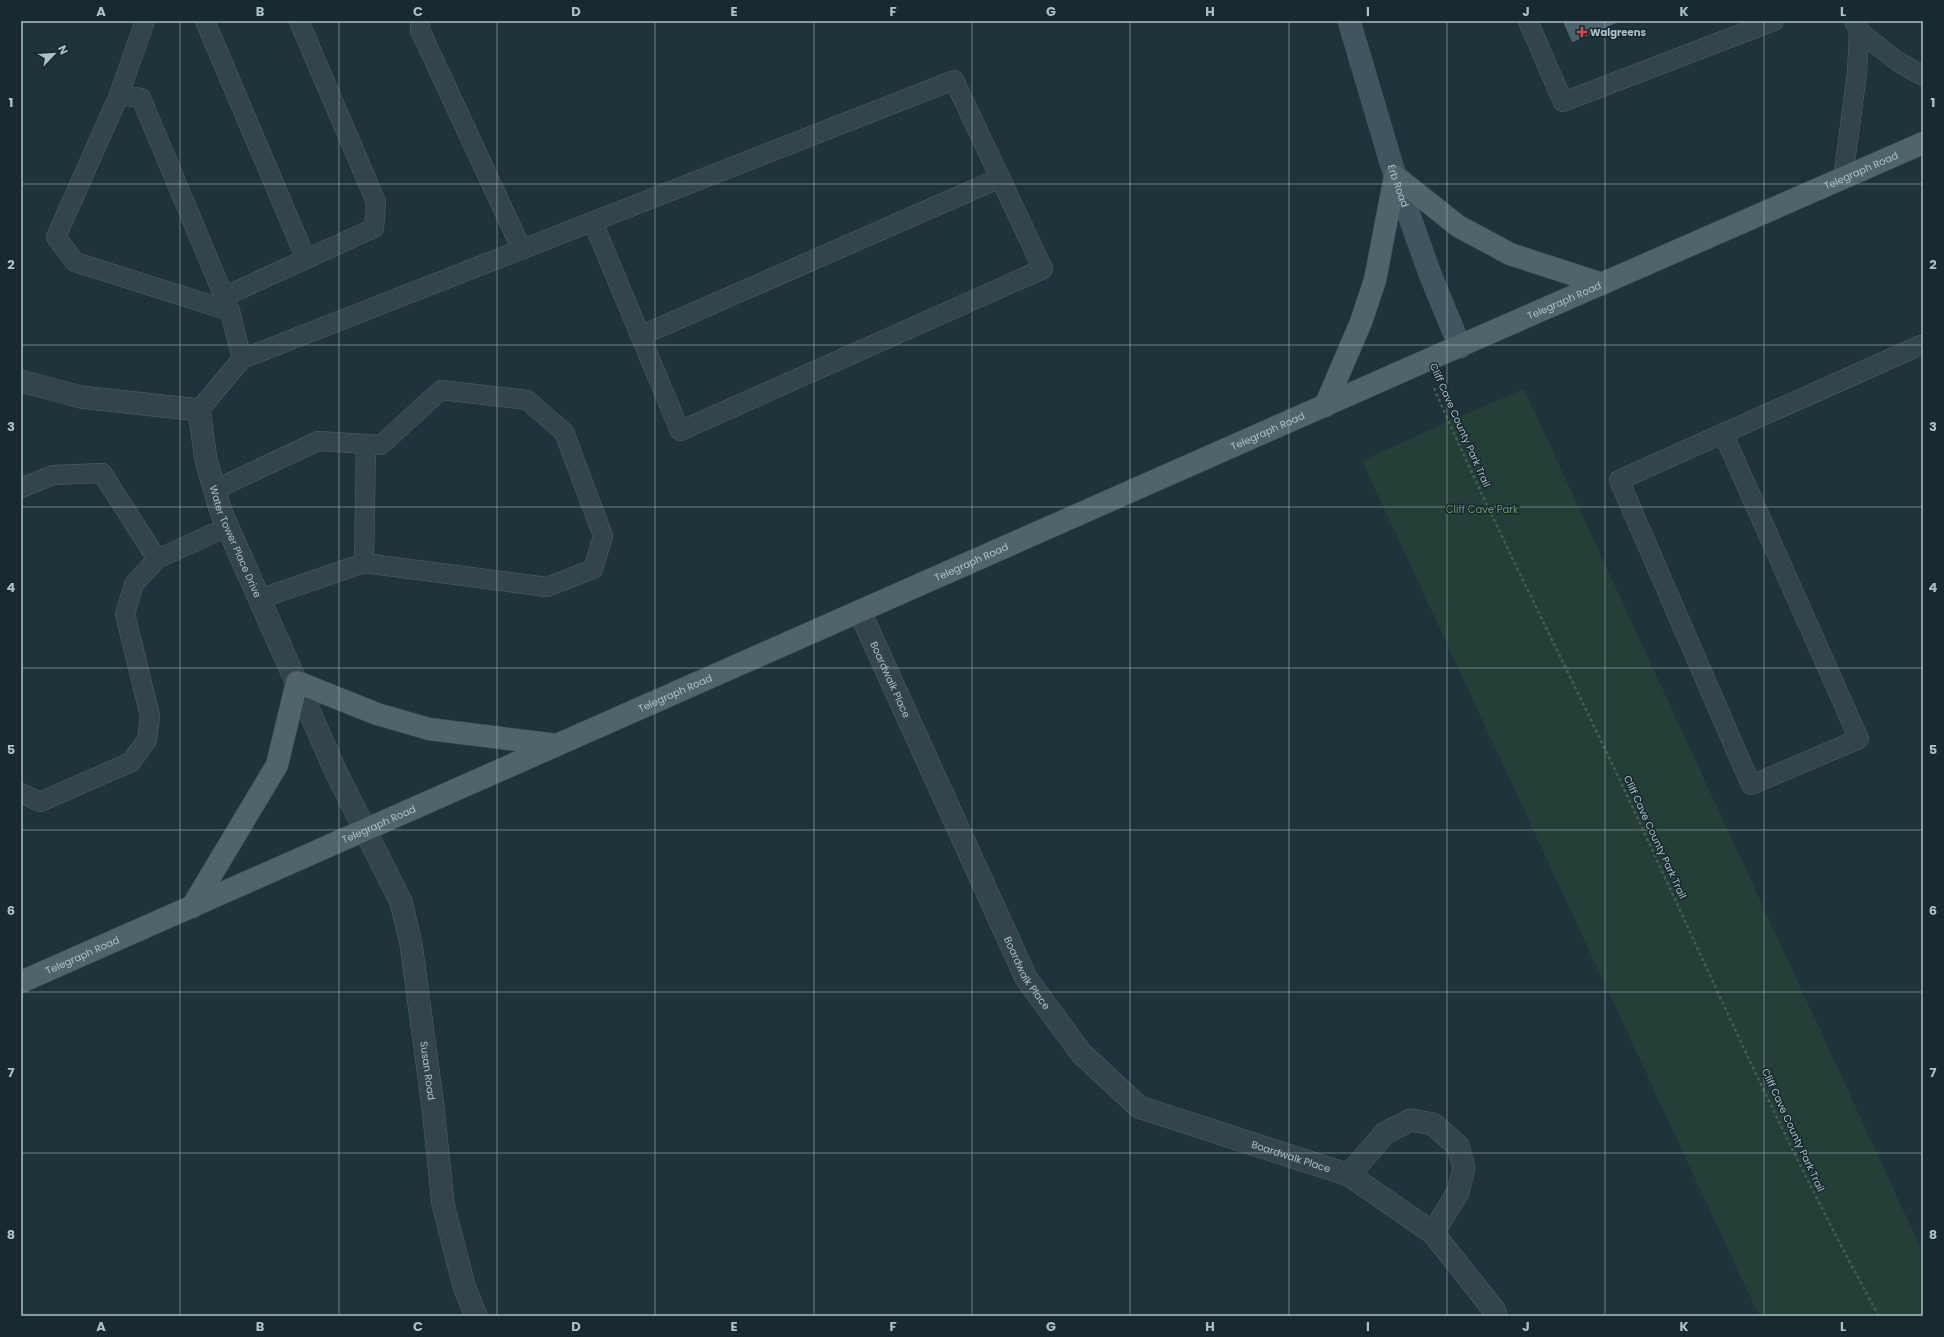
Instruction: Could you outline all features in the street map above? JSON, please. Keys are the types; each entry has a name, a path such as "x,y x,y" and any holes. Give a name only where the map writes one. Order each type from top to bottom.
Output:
{"main road":[{"name":"Telegraph Road","path":"21,982 1423,362 1923,143"},
{"path":"1325,406 1360,322 1375,280 1395,176 1458,226 1510,254 1602,284"},
{"path":"192,907 277,765 297,682 377,714 429,729 559,745"}],"street":[{"name":"Erb Road","path":"1349,21 1395,176 1430,274 1460,346"},
{"path":"21,381 81,397 199,410"},
{"name":"Water Tower Place Drive","path":"199,410 206,460 214,490 228,527 337,774 364,831"},
{"name":"Boardwalk Place","path":"860,612 1026,978 1081,1053 1139,1107 1349,1175 1434,1233 1494,1310 1496,1316"},
{"name":"Susan Road","path":"364,831 401,902 411,944 434,1107 443,1204 464,1286 476,1316"},
{"path":"1349,1175 1385,1133 1411,1120 1433,1124 1458,1146 1464,1168 1458,1192 1434,1233"}],"lane":[{"path":"145,21 119,95 56,237 74,262 226,304 306,259 374,228 376,202 299,21"},
{"path":"205,21 306,259"},
{"path":"420,21 420,30 522,250"},
{"path":"1528,21 1563,102 1774,21"},
{"path":"1856,26 1897,61 1923,76"},
{"path":"1843,178 1857,73 1856,26"},
{"path":"199,410 242,359 954,80 1043,269 680,431 593,222"},
{"path":"119,95 141,98 226,304 242,359"},
{"path":"640,336 1000,178"},
{"path":"1723,433 1859,739 1752,785 1618,480 1723,433 1922,346"},
{"path":"214,490 318,441 381,445 441,390 527,400 564,432 603,536 593,569 547,587 364,563 259,599"},
{"path":"364,563 366,444"},
{"path":"21,488 53,475 102,473 157,559"},
{"path":"21,793 40,802 131,762 147,740 150,716 124,614 134,584 157,559 228,527"}],"path":[{"name":"Cliff Cave County Park Trail","path":"1423,362 1465,460 1623,787 1795,1154 1840,1246 1879,1316"}],"green space":[{"name":"Cliff Cave Park","path":"1524,389 1923,1253 1923,1316 1759,1316 1362,461 1449,421"}],"building":[{"name":"Walgreens","path":"1562,21 1622,21 1572,43"}],"place":[{"name":"Walgreens","path":"1582,32"}]}
